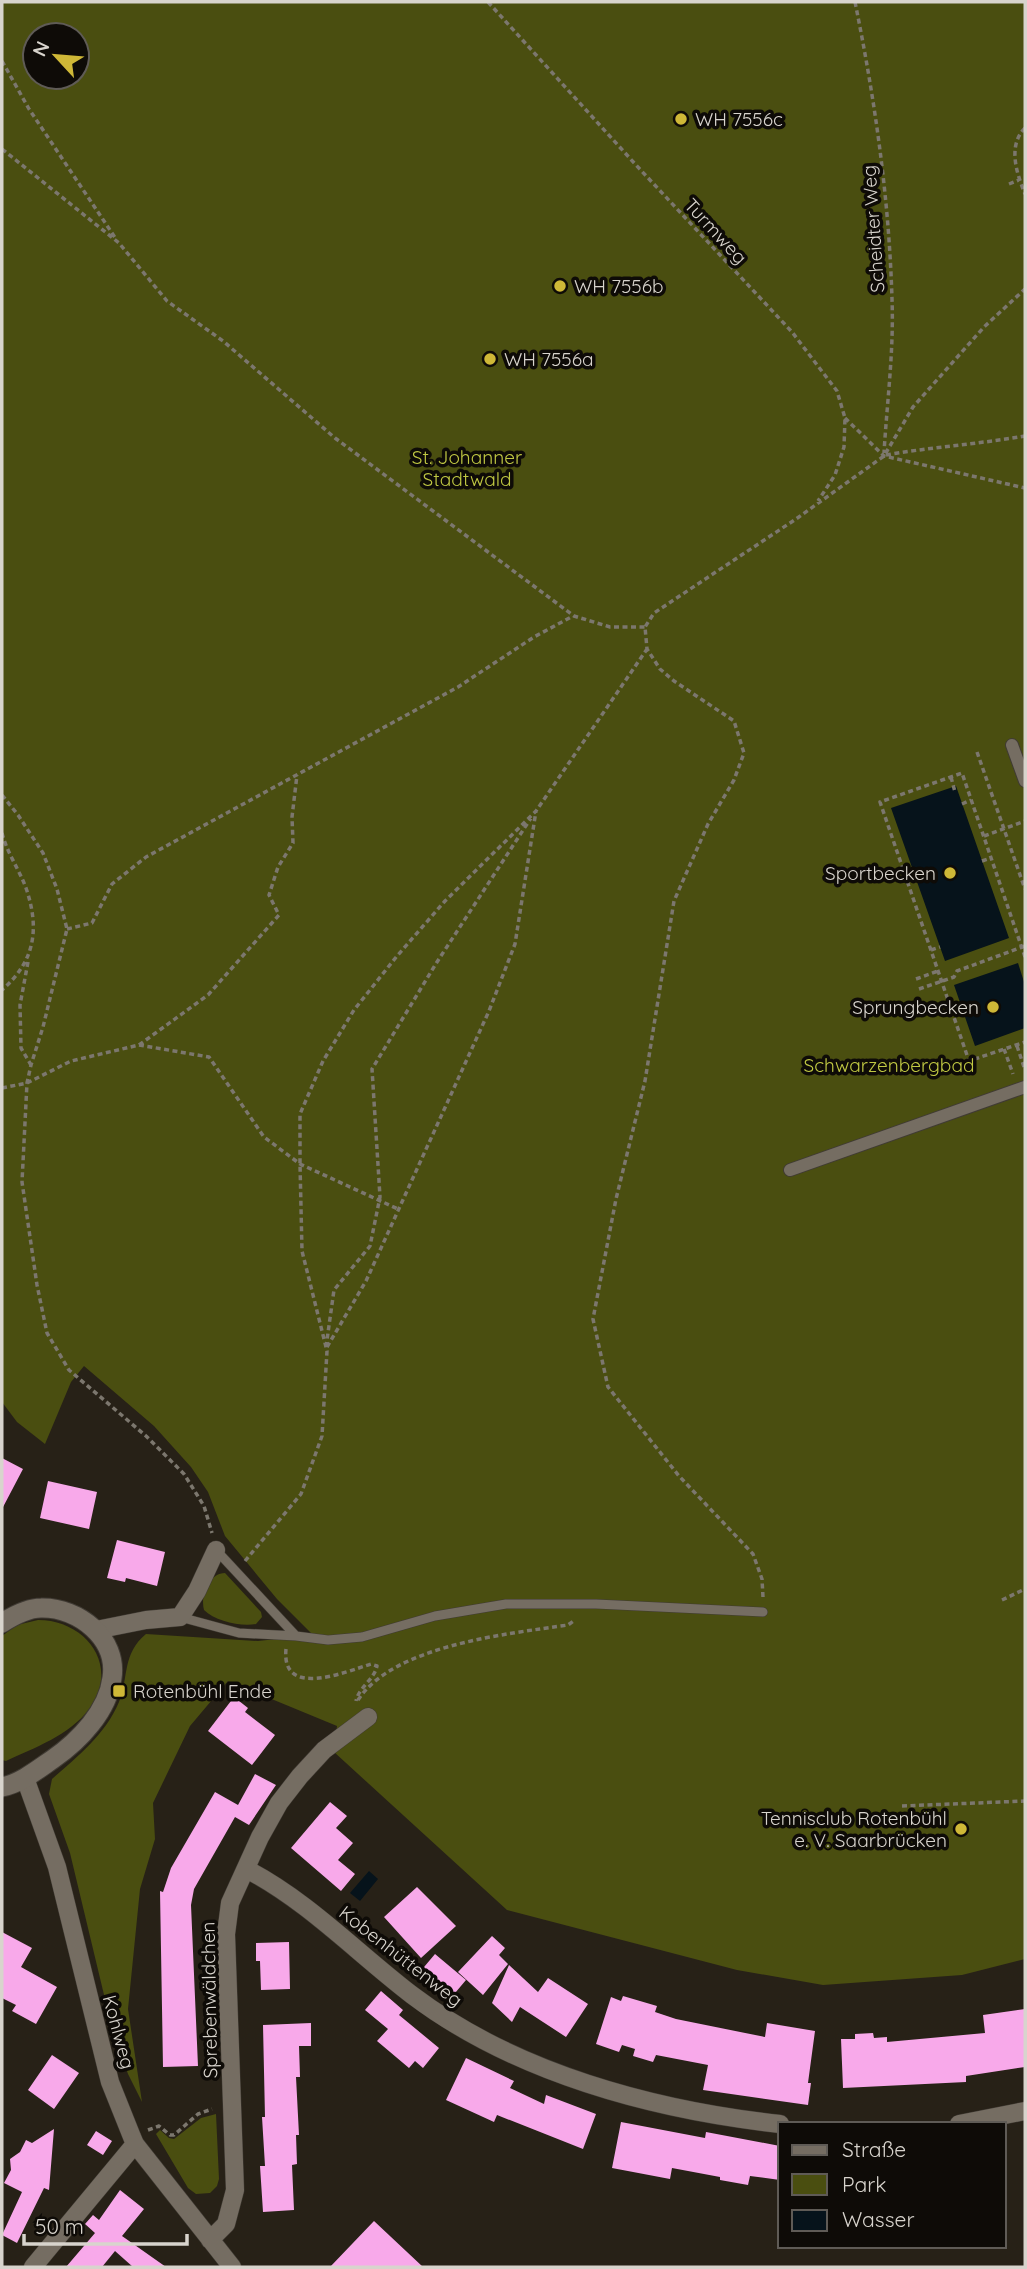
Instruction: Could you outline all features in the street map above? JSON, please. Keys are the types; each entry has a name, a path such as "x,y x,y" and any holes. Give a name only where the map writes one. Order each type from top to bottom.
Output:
{"street":[{"path":"1012,745 1025,781"},
{"path":"790,1170 1025,1087"},
{"path":"96,1630 146,1620 180,1617 197,1591 216,1550"},
{"path":"2,1623 20,1613 41,1608 63,1611 96,1630 107,1643 113,1676 102,1707 83,1732 62,1753 25,1778 2,1787"},
{"name":"Sprebenwäldchen","path":"210,2240 226,2224 235,2190 226,1934 230,1903 273,1814 300,1776 332,1742 368,1717"},
{"name":"Kohlweg","path":"25,1778 57,1867 110,2082 135,2144 232,2267"},
{"name":"Kobenhüttenweg","path":"246,1869 278,1887 412,1995 464,2030 502,2050 601,2089 664,2104 778,2124"},
{"path":"969,2122 1025,2111"},
{"path":"33,2267 135,2144"}],"lane":[{"path":"216,1550 292,1636"},
{"path":"180,1617 239,1633 328,1640 362,1637 435,1616 506,1604 596,1604 763,1612"}],"path":[{"name":"Turmweg","path":"488,2 792,332 837,391 845,418 844,447 835,475 815,505"},
{"name":"Scheidter Weg","path":"855,2 867,60 883,167 893,301 884,456"},
{"path":"2,61 29,108 119,243 167,301 223,341 335,438 574,616 610,627 645,627"},
{"path":"1025,128 1014,156 1025,194"},
{"path":"2,149 119,243"},
{"path":"1009,184 1019,180"},
{"path":"763,1612 762,1580 753,1554 679,1476 608,1387 593,1319 616,1199 645,1081 674,901 708,824 734,780 744,753 734,721 660,669 647,649 645,627 654,613 884,456 913,407 984,327 1025,289"},
{"path":"845,418 884,456 1025,488"},
{"path":"884,456 938,446 988,443 1025,436"},
{"path":"67,929 92,923 112,884 146,857 458,687 534,637 574,616"},
{"path":"237,1571 301,1494 322,1436 326,1349 334,1290 370,1247 379,1200 372,1069 437,962 647,649"},
{"path":"977,752 1025,889"},
{"path":"1025,957 1024,947 962,773 880,802 969,1061 1025,1042"},
{"path":"139,1045 208,995 279,915 269,895 278,867 293,844 292,817 297,775"},
{"path":"951,777 955,792"},
{"path":"2,795 43,853 57,889 67,929 27,1083 22,1182 47,1333 69,1370 146,1436 184,1474 204,1506 216,1550"},
{"path":"962,804 971,800"},
{"path":"326,1349 302,1251 300,1114 323,1061 354,1010 445,901 536,811"},
{"path":"326,1349 366,1281 489,1011 515,944 536,811"},
{"path":"887,822 895,819"},
{"path":"984,836 1025,821"},
{"path":"2,834 3,842 26,889 35,929 20,1005 21,1048 31,1065"},
{"path":"982,861 991,858"},
{"path":"910,888 918,885"},
{"path":"1004,924 1013,921"},
{"path":"931,950 940,947"},
{"path":"919,989 954,977 957,971 1024,947"},
{"path":"2,990 28,960"},
{"path":"916,979 938,971"},
{"path":"2,1088 27,1083 71,1061 139,1045 209,1056 264,1137 300,1164 399,1210"},
{"path":"1016,1045 1025,1070"},
{"path":"1004,1049 1014,1076"},
{"path":"1002,1600 1025,1589"},
{"path":"292,1636 285,1654 287,1667 290,1673 302,1678 321,1678 371,1664 377,1666 376,1671 358,1692 355,1704 383,1673 403,1664 471,1641 568,1625 596,1604"},
{"path":"902,1806 1025,1801"},
{"path":"154,2127 159,2126 174,2135 198,2114 217,2108"}],"green space":[{"name":"St. Johanner Stadtwald","path":"2,2 1025,2 1025,1959 962,1975 823,1985 737,1970 507,1910 334,1752 337,1726 228,1681 190,1726 153,1803 155,1839 140,1889 128,2009 142,2102 128,2074 111,2024 70,1853 49,1794 52,1779 90,1744 106,1725 119,1702 133,1649 146,1634 258,1641 313,1635 277,1599 225,1536 208,1492 191,1467 154,1426 84,1366 71,1382 45,1444 17,1422 2,1402"},
{"path":"225,1573 261,1612 262,1617 256,1624 229,1622 204,1610 203,1598 207,1586 214,1577"},
{"path":"38,1620 55,1622 84,1637 100,1662 98,1693 89,1709 72,1726 51,1740 6,1761 2,1760 2,1636 17,1625"},
{"path":"216,2114 219,2179 217,2186 210,2193 196,2194 188,2188 156,2134 160,2130 174,2139 201,2118"}],"water":[{"name":"Sportbecken","path":"956,786 1009,938 945,961 891,808"},
{"name":"Sprungbecken","path":"1018,963 1025,985 1025,1028 975,1046 954,985"},
{"path":"369,1871 378,1879 360,1901 350,1893"}],"building":[{"path":"2,1458 23,1469 2,1509"},
{"path":"48,1481 97,1492 89,1529 40,1518"},
{"path":"117,1540 165,1552 157,1586 126,1578 125,1582 107,1578"},
{"path":"234,1697 248,1708 245,1712 275,1735 252,1765 208,1731"},
{"path":"255,1774 276,1785 249,1825 235,1817 194,1889 191,1905 198,2066 163,2067 160,1891 163,1892 171,1868 215,1792 238,1805"},
{"path":"330,1802 347,1816 336,1828 353,1843 338,1860 355,1874 341,1891 291,1848"},
{"path":"417,1887 456,1926 421,1958 384,1917"},
{"path":"2,1932 32,1948 21,1967 57,1987 36,2024 12,2011 16,2005 2,1998"},
{"path":"492,1936 505,1948 499,1955 508,1964 483,1995 458,1972"},
{"path":"289,1942 290,1989 261,1990 256,1943"},
{"path":"435,1954 466,1980 450,1999 419,1973"},
{"path":"509,1965 538,1992 548,1978 588,2004 566,2037 520,2007 512,2022 492,2003"},
{"path":"381,1991 403,2010 399,2015 439,2048 423,2068 415,2061 409,2068 377,2041 388,2029 365,2010"},
{"path":"623,1996 657,2006 655,2012 676,2019 765,2037 767,2023 815,2031 808,2105 703,2090 708,2065 656,2055 653,2062 633,2056 635,2049 622,2045 619,2052 596,2044 611,1997 621,2001"},
{"path":"1025,2009 1025,2067 966,2076 966,2082 843,2088 841,2039 855,2039 855,2034 873,2033 874,2038 887,2037 887,2042 985,2033 983,2015"},
{"path":"311,2023 311,2046 299,2046 300,2077 296,2077 299,2135 296,2135 297,2164 292,2165 294,2210 263,2212 260,2166 265,2166 262,2117 265,2117 263,2025"},
{"path":"52,2055 79,2073 54,2109 28,2090"},
{"path":"466,2058 514,2081 510,2088 544,2104 546,2095 596,2114 583,2149 497,2115 494,2122 446,2100"},
{"path":"621,2122 705,2138 706,2132 778,2146 778,2180 750,2176 748,2185 672,2168 670,2179 612,2168"},
{"path":"54,2129 49,2190 44,2188 17,2243 2,2235 22,2192 4,2183 11,2170 10,2159 20,2152 26,2140 32,2143"},
{"path":"96,2131 112,2141 103,2155 87,2145"},
{"path":"120,2190 144,2209 122,2236 166,2267 133,2267 115,2251 102,2267 66,2267 95,2233 85,2224 93,2215 99,2220"},
{"path":"374,2221 423,2267 330,2267"}],"place":[{"name":"WH 7556c","path":"681,119"},
{"name":"WH 7556b","path":"560,286"},
{"name":"WH 7556a","path":"490,359"},
{"name":"Sportbecken","path":"950,873"},
{"name":"Sprungbecken","path":"993,1007"},
{"name":"Rotenbühl Ende","path":"119,1691"},
{"name":"Tennisclub Rotenbühl e. V. Saarbrücken","path":"961,1829"}],"park label":[{"name":"Schwarzenbergbad","path":"889,1065"}]}
